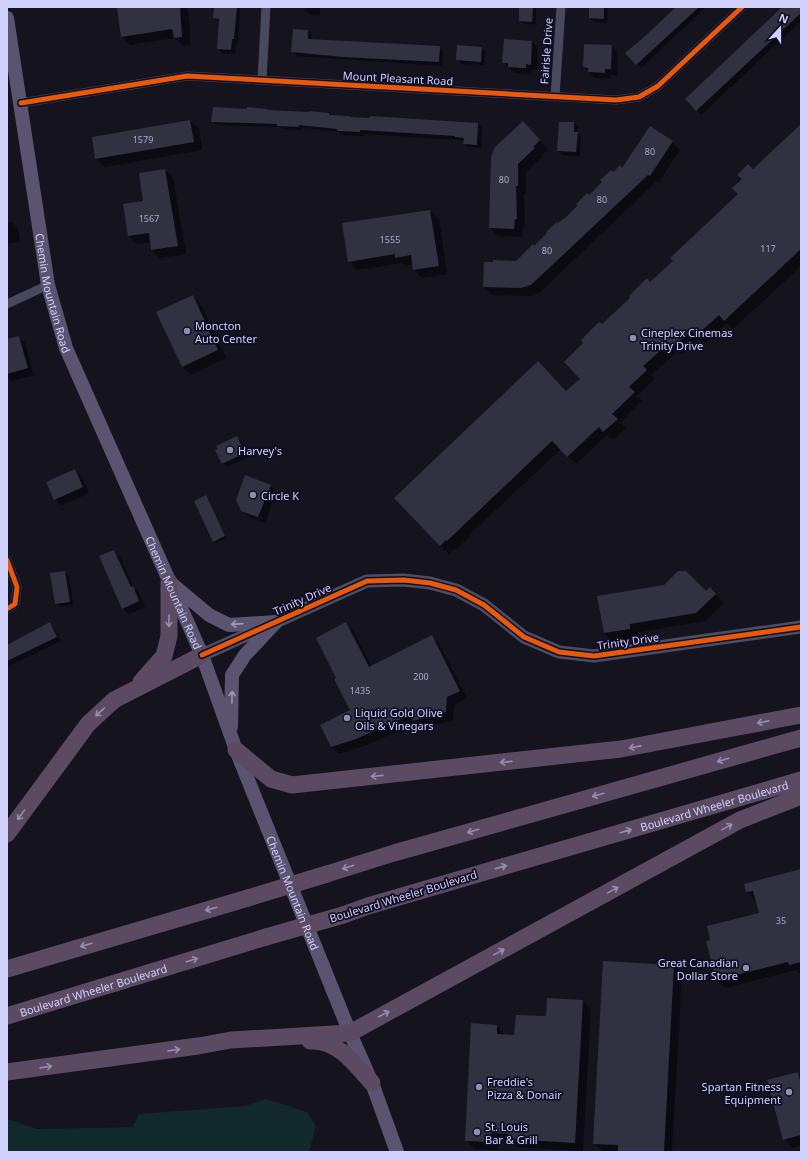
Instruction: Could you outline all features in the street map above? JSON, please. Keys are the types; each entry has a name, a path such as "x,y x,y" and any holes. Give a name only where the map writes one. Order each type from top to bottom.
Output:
{"highway":[{"path":"132,690 164,656 168,636 169,582"},
{"path":"7,834 88,724 114,700 202,655"},
{"path":"234,743 271,779 292,785 621,749 801,715"},
{"path":"7,969 394,853 801,738"},
{"name":"Boulevard Wheeler Boulevard","path":"7,1016 343,915 368,906 801,780"},
{"path":"7,1072 198,1046 231,1040 350,1033 740,820 801,796"},
{"path":"198,1046 318,1040 345,1054 372,1083"}],"main road":[{"name":"Chemin Mountain Road","path":"7,18 48,285 66,348 202,655 234,743 350,1033 372,1083 397,1152"},
{"path":"169,582 209,615 229,625 276,622"},
{"path":"234,743 232,675 245,655 276,622"}],"street":[{"path":"262,80 266,7"},
{"name":"Fairisle Drive","path":"555,97 561,7"},
{"name":"Mount Pleasant Road","path":"21,103 187,76 616,100 639,97 658,86 742,7"},
{"path":"7,304 48,285"},
{"path":"7,560 17,587 11,606"},
{"name":"Trinity Drive","path":"202,655 367,581 404,580 430,582 456,590 484,606 524,637 560,652 594,656 801,627"}],"green space":[{"path":"266,1099 307,1112 316,1126 309,1152 7,1152 7,1120 37,1129 133,1127 139,1114 245,1106"}],"building":[{"path":"117,7 180,7 182,37 174,38 172,29 121,37"},
{"path":"237,7 234,39 232,39 231,50 217,49 219,19 213,18 214,8"},
{"path":"519,7 533,7 532,22 519,21"},
{"path":"589,7 604,7 604,19 589,18"},
{"path":"676,7 699,7 636,65 625,53"},
{"path":"782,7 801,7 801,13 696,111 685,99"},
{"path":"293,29 308,30 308,39 440,46 439,62 343,57 291,52"},
{"path":"504,39 532,41 531,65 526,64 526,68 521,68 508,67 508,63 502,63"},
{"path":"584,44 612,45 611,69 605,69 605,73 588,72 588,68 583,67"},
{"path":"457,45 482,47 481,62 456,60"},
{"path":"213,107 247,109 247,107 268,109 267,110 309,111 350,117 370,118 370,116 478,123 477,145 463,144 464,138 455,136 360,130 360,132 337,131 337,129 299,125 299,127 277,126 277,124 211,122"},
{"path":"190,120 194,142 95,159 92,137"},
{"path":"523,121 540,140 533,147 535,148 518,164 518,186 516,186 517,219 515,219 514,229 489,228 491,157 495,147"},
{"path":"559,122 574,122 574,132 578,132 576,152 557,151"},
{"path":"801,124 801,249 724,321 719,315 696,336 691,330 673,347 669,343 643,366 647,370 629,387 635,392 612,414 618,419 603,432 599,427 567,457 552,441 440,546 394,498 538,361 566,391 580,379 564,362 583,343 581,340 599,322 602,324 630,298 629,296 647,278 650,282 673,261 670,258 738,194 732,188 742,179 737,175 748,164 753,169"},
{"path":"650,126 673,141 650,176 648,175 531,285 521,288 483,287 484,262 493,262 493,260 516,261 533,244 534,246 557,222 558,223 566,217 587,193 589,195 602,182 600,180 611,170 613,172 620,165 622,168"},
{"path":"165,169 178,246 151,250 149,233 128,236 123,204 143,201 139,173"},
{"path":"430,210 439,266 413,270 411,255 395,258 395,254 348,262 342,223"},
{"name":"Moncton Auto Center","path":"193,295 218,350 182,367 156,312"},
{"path":"19,336 28,368 7,374 7,339"},
{"name":"Harvey's","path":"237,436 245,453 222,464 215,450 218,449 216,446"},
{"path":"75,469 83,487 54,500 46,482"},
{"name":"Circle K","path":"245,475 271,485 258,517 241,511 236,500"},
{"path":"206,495 225,536 213,542 194,501"},
{"path":"114,550 131,587 133,586 139,601 122,609 99,556"},
{"path":"65,571 70,602 55,604 50,573"},
{"path":"678,571 686,571 706,591 710,587 716,594 696,613 630,624 630,629 604,633 597,596 664,585"},
{"path":"50,622 57,637 7,661 7,645"},
{"path":"346,622 369,667 432,635 460,691 447,697 446,712 413,721 410,715 356,739 331,747 320,725 350,710 334,679 336,678 316,638"},
{"path":"801,869 801,962 789,965 788,962 716,980 706,941 710,940 707,926 759,913 753,891 746,892 744,884"},
{"path":"603,961 674,965 664,1152 618,1152 618,1145 593,1144"},
{"path":"547,998 583,1000 575,1143 509,1139 509,1134 491,1133 490,1142 465,1141 471,1023 497,1025 497,1034 514,1035 516,1015 546,1016"},
{"path":"798,1072 801,1085 801,1135 783,1140 767,1080"}],"cycle path":[{"path":"21,103 187,76 616,100 639,97 658,86 742,7"},
{"path":"7,560 17,587 15,604 7,609"},
{"path":"202,655 367,581 404,580 430,583 456,590 484,605 524,637 559,652 594,656 801,627"}],"place":[{"name":"Moncton Auto Center","path":"187,331"},
{"name":"Cineplex Cinemas Trinity Drive","path":"633,338"},
{"name":"Harvey's","path":"230,450"},
{"name":"Circle K","path":"253,495"},
{"name":"Liquid Gold Olive Oils & Vinegars","path":"347,718"},
{"name":"Great Canadian Dollar Store","path":"746,968"},
{"name":"Freddie's Pizza & Donair","path":"479,1087"},
{"name":"Spartan Fitness Equipment","path":"789,1092"},
{"name":"St. Louis Bar & Grill","path":"477,1132"}]}
